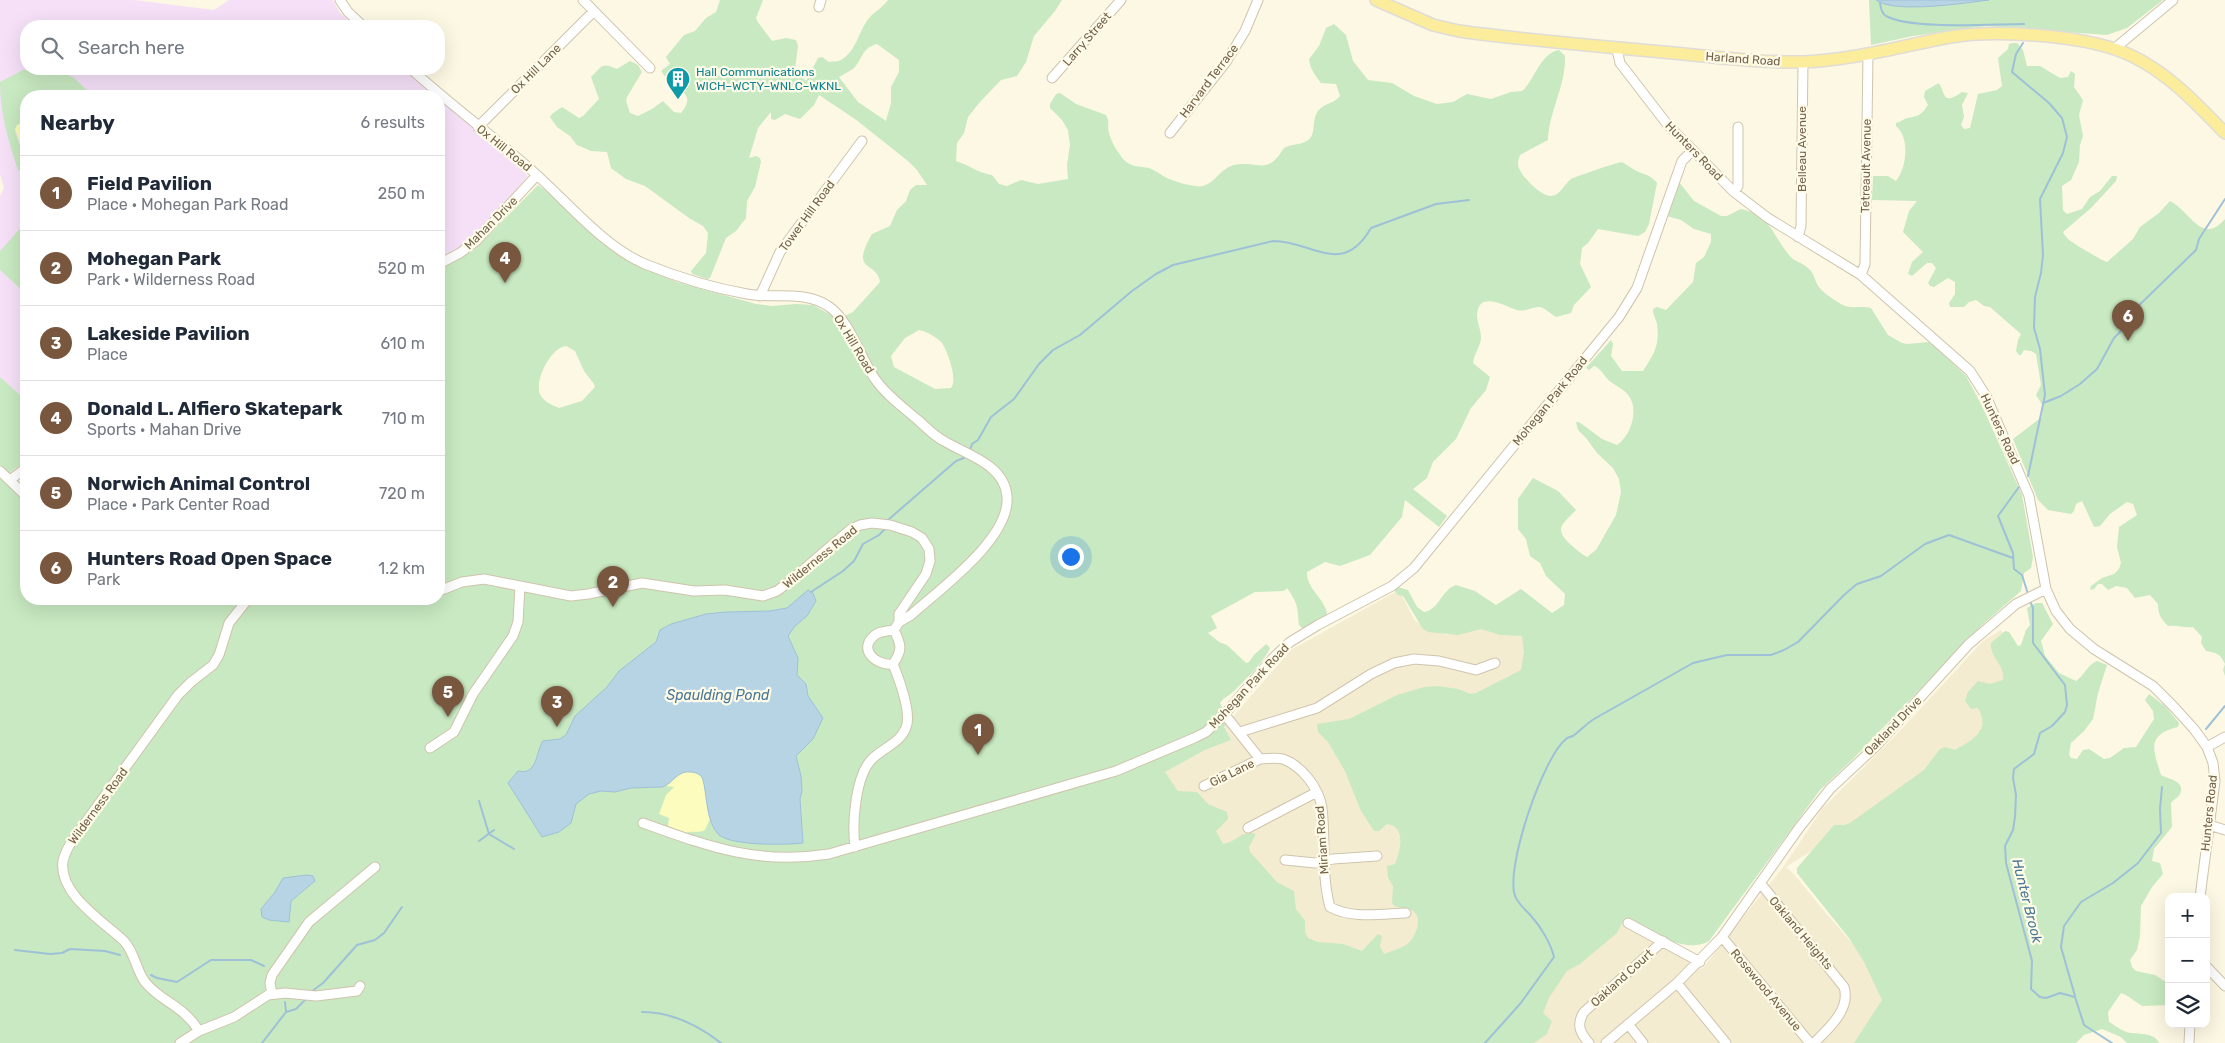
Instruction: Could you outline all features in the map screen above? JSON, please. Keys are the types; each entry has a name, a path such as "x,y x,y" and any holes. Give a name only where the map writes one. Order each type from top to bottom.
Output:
{"main road":[{"name":"Harland Road","path":"1376,0 1433,25 1459,31 1724,59 1803,62 1868,55 1950,37 1980,34 2007,33 2055,38 2114,48 2132,56 2154,69 2175,85 2225,133"}],"street":[{"path":"340,0 357,20"},
{"path":"583,0 650,68"},
{"name":"Larry Street","path":"1052,78 1121,0"},
{"name":"Harvard Terrace","path":"1170,133 1226,62 1245,30 1258,0"},
{"path":"2114,48 2173,0"},
{"name":"Ox Hill Lane","path":"478,128 594,11"},
{"name":"Hunters Road","path":"1616,49 1620,63 1640,91 1692,151 1734,192 1768,218 1860,275 1970,371 1986,396 2029,496 2046,589 2056,611 2070,629 2094,649 2153,686 2194,729 2207,747 2213,763 2215,780 2200,893"},
{"name":"Tetreault Avenue","path":"1860,275 1865,264 1868,55"},
{"name":"Belleau Avenue","path":"1798,237 1801,226 1803,62"},
{"name":"Ox Hill Road","path":"417,75 434,90"},
{"name":"Ox Hill Road","path":"445,99 537,175 610,242 632,258 658,269 703,283 760,296 811,298 830,307 840,318 873,376 882,387 933,434 988,465 1003,483 1007,499 1005,514 988,545 897,626"},
{"path":"1734,192 1738,186 1738,127"},
{"name":"Tower Hill Road","path":"760,296 780,252 862,141"},
{"name":"Mohegan Park Road","path":"643,823 712,848 764,857 822,855 1124,768 1199,736 1225,715 1272,659 1290,642 1392,586 1414,568 1619,317 1637,288 1682,161 1692,151"},
{"name":"Mahan Drive","path":"445,261 460,253 480,237 537,175"},
{"path":"0,471 20,490"},
{"path":"10,480 20,472"},
{"name":"Wilderness Road","path":"445,589 462,582 480,579 575,596 646,583 694,591 725,590 763,596 777,591 789,582 851,529 865,524 879,523 915,534 926,543 930,552 930,561 926,574 899,614 897,626"},
{"path":"430,748 454,732 473,694 513,636 518,622 520,586"},
{"name":"Oakland Drive","path":"1761,884 1799,828 1830,789 1875,747 1969,644 2016,604 2046,589"},
{"name":"Wilderness Road","path":"199,1031 188,1015 146,982 128,946 93,916 70,887 64,872 63,863 66,852 76,836 178,695 215,662 229,623 242,605"},
{"path":"854,847 854,824 858,793 863,776 873,758 899,738 907,722 905,706 894,664 900,655 901,647 897,626 876,634 870,640 868,648 871,656 877,662 894,664"},
{"path":"1240,732 1317,708 1371,674 1394,663 1414,659 1430,660 1476,670 1495,663"},
{"path":"1225,715 1260,759"},
{"path":"2207,747 2225,737"},
{"name":"Gia Lane","path":"1204,786 1260,759"},
{"name":"Miriam Road","path":"1260,759 1281,759 1295,765 1308,778 1317,792 1322,807 1323,862 1326,894 1330,908 1354,914 1406,913"},
{"path":"1248,828 1317,792"},
{"path":"2209,825 2225,830"},
{"path":"1285,860 1315,863 1333,859 1376,856"},
{"path":"272,994 270,983 272,975 305,926 375,867"},
{"name":"Oakland Heights","path":"1606,1043 1700,962 1722,937 1761,884 1844,987 1847,997 1840,1014 1814,1043"},
{"path":"1628,923 1700,962"},
{"name":"Rosewood Avenue","path":"1722,937 1810,1043"},
{"name":"Oakland Court","path":"1589,1043 1581,1034 1580,1019 1584,1012 1663,941"},
{"path":"2210,970 2225,986"},
{"path":"1677,983 1726,1043"},
{"path":"180,1043 199,1031 228,1020 272,994 288,993 319,996 356,991 360,986"},
{"path":"1628,1024 1643,1043"},
{"path":"2188,1043 2190,1028"}],"shaded area":[{"path":"0,0 134,0 214,10 229,0 333,0 340,13 348,20 20,20 20,75 410,75 428,90 20,90 20,395 0,377 0,196 4,188 0,174"},
{"path":"720,0 763,0 756,18 757,21 772,41 786,38 796,40 798,46 795,69 806,81 818,58 822,57 829,62 840,61 846,56 854,46 866,22 888,0 1062,0 1034,36 1026,62 1017,76 1001,80 979,103 968,117 964,133 957,143 956,161 982,173 992,175 999,184 1007,186 1021,180 1038,184 1068,179 1067,165 1070,145 1068,130 1062,120 1050,108 1050,104 1056,94 1060,93 1076,104 1106,115 1111,140 1127,163 1133,166 1149,168 1166,178 1191,185 1203,186 1211,182 1225,169 1234,165 1267,165 1278,157 1284,148 1307,141 1312,135 1318,111 1340,96 1336,84 1321,83 1312,69 1309,59 1319,46 1326,28 1334,24 1346,35 1353,61 1368,80 1392,83 1414,96 1437,104 1453,102 1467,94 1491,99 1511,92 1522,91 1542,61 1552,52 1559,50 1565,56 1565,67 1551,119 1548,140 1520,155 1518,162 1521,173 1541,193 1551,196 1560,192 1571,179 1621,162 1649,176 1657,183 1649,224 1645,232 1638,236 1598,229 1582,248 1580,264 1591,287 1574,305 1571,313 1556,317 1540,307 1520,311 1499,303 1487,301 1479,307 1477,318 1481,338 1473,363 1490,377 1486,390 1471,408 1456,439 1433,462 1427,478 1413,489 1447,516 1439,527 1405,500 1402,517 1370,555 1340,566 1325,562 1307,572 1309,583 1327,613 1326,616 1303,629 1299,625 1296,602 1287,588 1284,591 1255,592 1211,616 1217,628 1208,633 1219,642 1227,645 1246,663 1266,644 1270,648 1254,671 1220,703 1229,721 1224,727 1231,740 1205,750 1165,772 1178,791 1197,792 1208,804 1227,812 1228,819 1216,831 1223,844 1247,833 1256,834 1249,847 1250,852 1277,882 1294,891 1296,909 1305,921 1305,932 1308,938 1318,942 1343,944 1362,951 1378,934 1382,936 1380,946 1384,954 1406,945 1415,933 1418,918 1413,911 1392,903 1393,886 1388,878 1387,866 1395,864 1400,847 1400,834 1397,829 1387,824 1379,831 1374,831 1361,811 1345,771 1328,742 1318,732 1317,724 1349,719 1397,695 1424,687 1438,686 1458,689 1471,694 1476,693 1521,670 1524,652 1522,636 1500,635 1481,629 1458,635 1428,632 1423,629 1403,596 1398,595 1394,590 1398,587 1408,590 1417,607 1424,612 1433,608 1451,587 1456,585 1475,591 1496,605 1521,589 1552,613 1564,605 1565,594 1546,576 1540,563 1530,556 1526,539 1518,529 1518,499 1533,478 1558,491 1576,510 1561,527 1562,534 1571,545 1587,557 1596,550 1616,515 1621,492 1619,479 1613,468 1597,453 1578,430 1576,422 1579,422 1602,439 1617,445 1630,429 1633,415 1632,402 1623,390 1609,380 1599,369 1594,366 1589,370 1586,368 1611,340 1613,344 1611,356 1622,371 1643,371 1653,354 1658,338 1653,309 1657,307 1666,310 1693,282 1696,263 1704,257 1711,242 1711,234 1694,229 1681,220 1667,216 1679,182 1694,201 1721,216 1727,216 1741,209 1759,216 1770,227 1791,257 1810,270 1821,290 1844,306 1871,308 1888,335 1902,343 1929,342 1966,376 1983,408 2022,495 2033,557 2031,568 2024,573 2021,591 1982,625 1853,759 1820,790 1709,941 1695,945 1672,942 1649,931 1636,921 1625,918 1617,933 1580,964 1567,971 1549,998 1543,1013 1552,1021 1547,1034 1534,1043 0,1043 0,477 20,497 20,605 445,605 445,266 474,250 538,185 610,248 645,269 677,282 756,304 772,306 813,305 838,319 853,312 880,282 878,275 866,265 863,255 872,234 890,226 897,210 906,201 910,190 916,185 927,185 908,161 855,119 819,95 814,105 800,119 785,114 775,120 771,119 771,112 758,128 749,158 756,156 760,158 761,162 755,187 747,201 746,218 736,231 726,238 710,278 707,279 692,274 691,271 706,253 708,233 703,226 645,186 626,179 611,168 607,152 591,151 577,145 570,136 557,127 550,117 562,107 579,118 583,116 599,99 591,77 602,66 617,69 630,61 638,65 642,72 627,97 626,101 630,113 638,116 663,101 674,112 681,113 687,104 686,95 669,81 661,71 670,64 666,57 684,35 695,31 706,18 716,12","holes":["877,44 899,60 899,72 891,87 891,103 886,121 858,102 839,77 853,69 868,48","919,330 932,335 942,343 953,373 951,388 935,389 894,367 891,356 905,338","566,346 575,351 584,371 595,387 582,401 559,408 548,403 540,394 539,381 550,358 560,348"]},
{"path":"1869,0 2163,0 2127,28 2107,35 1986,26 1913,36 1871,45"},
{"path":"2017,43 2023,50 2027,66 2040,66 2060,78 2068,77 2071,71 2075,74 2074,87 2083,100 2079,115 2083,136 2080,145 2079,162 2071,180 2062,186 2063,210 2067,214 2082,209 2090,197 2100,191 2112,176 2117,176 2116,181 2091,208 2063,232 2068,239 2107,262 2133,239 2140,227 2159,213 2170,201 2203,228 2210,229 2225,219 2225,664 2217,654 2206,651 2201,643 2202,637 2193,627 2168,626 2160,616 2158,604 2150,595 2135,598 2127,588 2116,586 2108,590 2102,584 2098,584 2094,589 2090,590 2091,586 2102,578 2114,574 2119,569 2121,563 2117,547 2119,527 2137,515 2133,504 2127,502 2110,514 2100,526 2094,527 2082,501 2076,504 2071,514 2048,510 2038,500 2013,439 2042,417 2043,406 2036,395 2041,385 2036,354 2024,350 2019,355 2016,351 2021,334 1990,307 1984,306 1976,300 1969,302 1964,307 1950,307 1949,303 1955,294 1955,282 1948,278 1934,287 1930,286 1928,283 1936,268 1932,263 1927,263 1912,276 1908,274 1912,262 1923,252 1903,232 1909,211 1917,201 1872,200 1873,176 1888,176 1896,181 1903,168 1905,145 1896,123 1922,113 1928,105 1924,97 1925,91 1939,83 1944,95 1948,98 1962,92 1968,93 1962,105 1964,117 1961,125 1964,129 1970,128 1978,94 1997,90 2002,86 1998,58 2008,49 2009,44"},
{"path":"20,72 20,75 68,75 73,77 87,90 20,90 20,125 15,131 20,145 20,171 18,170 3,116 0,82"},
{"path":"445,104 524,167 527,177 477,235 464,246 445,257"},
{"path":"20,229 20,288 0,270 0,251"},
{"path":"0,377 20,395 20,465 9,473 0,465"},
{"path":"1399,590 1415,621 1447,635 1490,624 1521,632 1531,652 1515,683 1404,827 1426,910 1414,954 1368,963 1309,947 1221,847 1164,772 1205,750 1231,740 1224,727 1291,650"},
{"path":"2036,603 2042,603 2053,624 2041,641 2045,656 2059,673 2076,681 2097,661 2107,665 2098,693 2093,719 2071,743 2069,754 2071,758 2077,759 2083,750 2089,749 2104,759 2110,758 2124,748 2136,747 2154,719 2153,711 2145,700 2149,694 2165,706 2179,723 2178,727 2161,734 2154,744 2161,775 2178,783 2181,786 2181,790 2171,803 2172,827 2154,849 2152,861 2160,863 2163,874 2152,887 2141,906 2140,936 2137,950 2130,960 2132,967 2136,971 2155,975 2165,981 2165,1005 2142,1006 2121,993 2108,1012 2109,1022 2120,1029 2154,1037 2159,1043 2127,1043 2121,1037 2102,1029 2084,1035 2076,1043 1854,1043 1882,1000 1864,962 1849,938 1797,873 1797,868 1834,825 1850,823 1924,770 1940,749 1945,747 1955,750 1970,741 1978,733 1981,729 1982,718 1977,708 1971,709 1965,701 1968,692 1978,681 1990,684 2003,680 2002,670 1992,653 1991,643 2005,631 2009,632 2018,646 2021,645 2026,630 2030,625 2027,608"},
{"path":"2001,630 2016,662 2063,691 1786,867 1904,1003 1867,1043 1454,1043 1604,916 1633,927 1682,953 1702,969 1784,866 1822,809 1897,734 1983,641"}],"sand":[{"path":"20,124 20,144 15,129"},
{"path":"690,771 700,775 704,781 710,819 705,830 686,833 668,826 669,818 659,814 666,795 674,787 666,786 679,774"}],"water":[{"path":"1876,0 1989,0 1913,7 1885,4"},
{"name":"Spaulding Pond","path":"808,590 813,593 816,601 807,616 795,626 788,636 798,658 797,675 806,684 808,696 823,718 813,739 796,756 801,776 802,791 800,799 803,843 747,843 726,839 719,835 709,816 702,778 699,774 691,772 682,773 662,787 631,788 615,792 601,791 589,794 576,804 571,823 559,832 542,837 508,783 518,771 525,772 533,766 543,741 560,739 566,735 575,716 607,687 619,671 656,642 660,630 671,624 706,614 769,611 787,608"},
{"path":"313,876 315,881 291,901 289,922 269,920 262,917 261,909 275,892 283,878"}],"waterway":[{"name":"Hunter Brook","path":"1880,3 1884,15 1914,23 1933,25 2024,24"},
{"name":"Hunter Brook","path":"2023,43 2016,54 2012,72 2049,103 2062,118 2067,137 2063,153 2040,199 2043,255 2035,297 2034,328 2040,349 2045,395 2028,476"},
{"path":"2043,403 2061,396 2080,384 2097,369 2114,338 2123,329 2130,314 2196,250 2199,239 2225,199"},
{"path":"970,450 972,444 978,440 991,417 1014,399 1039,364 1053,350 1080,335 1132,291 1156,274 1173,265 1273,241 1288,242 1326,253 1338,254 1349,251 1360,243 1371,228 1436,204 1469,200"},
{"path":"888,520 956,461 964,458"},
{"name":"Hunter Brook","path":"2019,487 1998,516 2013,553 2014,569 2022,575 2028,594"},
{"path":"811,592 843,571 854,561 863,544 879,535 886,528"},
{"path":"1485,1043 1520,1004 1554,957 1542,931 1516,899 1513,882 1521,839 1537,789 1547,767 1566,739 1573,736 1594,719 1693,663 1727,655 1771,655 1784,650 1798,642 1857,584 1881,576 1925,544 1949,535 2013,558"},
{"name":"Hunter Brook","path":"2030,601 2033,608 2033,643 2065,685 2067,705 2065,712 2052,726 2040,733 2034,754 2014,769 2015,817 2013,830 2005,846 2006,863 2032,961 2031,989 2040,997 2046,998 2060,993 2075,997 2084,1025 2112,1043"},
{"path":"2206,729 2225,706"},
{"path":"2075,996 2061,947 2064,926 2081,902 2113,883 2138,863 2161,833 2160,809 2162,787"},
{"path":"479,801 489,834 514,849"},
{"path":"479,841 494,830"},
{"path":"311,992 323,983 357,945 375,940 384,933 402,907"},
{"path":"15,950 50,954 62,953 70,949 105,951 120,955"},
{"path":"151,975 177,982 211,960 251,960 264,966"},
{"path":"262,1043 286,1012 296,1009 305,1000"},
{"path":"285,1002 286,1012"},
{"path":"642,1012 674,1017 694,1025 721,1043"}],"place":[{"name":"Hall Communications WICH–WCTY–WNLC–WKNL","path":"678,100"},
{"name":"Donald L. Alfiero Skatepark","path":"505,283"},
{"name":"Hunters Road Open Space","path":"2128,341"},
{"name":"Mohegan Park","path":"613,607"},
{"name":"Norwich Animal Control","path":"448,717"},
{"name":"Lakeside Pavilion","path":"557,727"},
{"name":"Field Pavilion","path":"978,755"}]}
